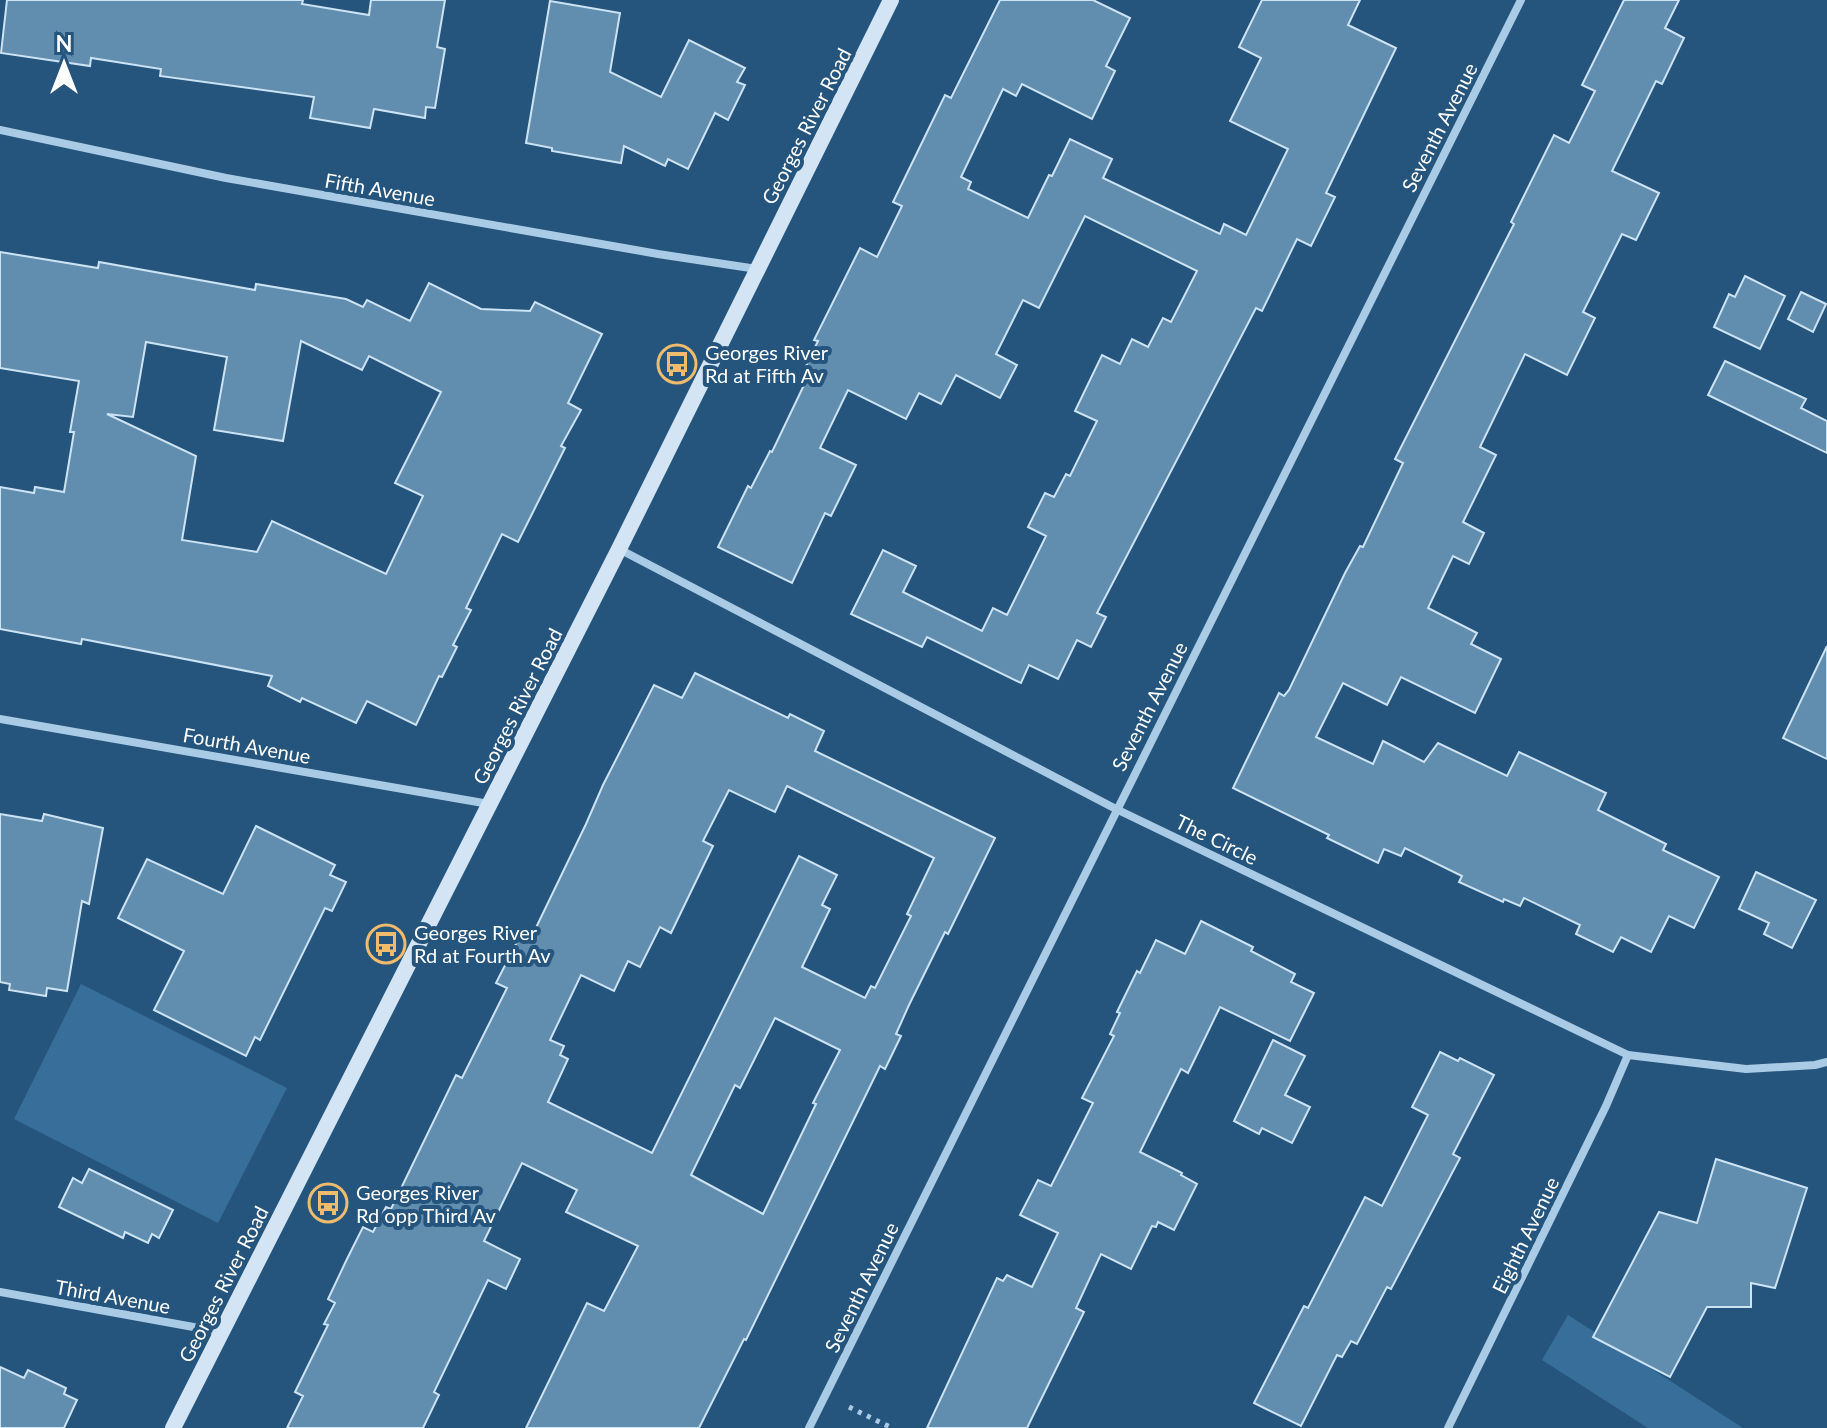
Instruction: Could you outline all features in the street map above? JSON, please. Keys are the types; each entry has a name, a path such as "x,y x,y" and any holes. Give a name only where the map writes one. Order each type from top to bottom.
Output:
{"street":[{"name":"Georges River Road","path":"173,1428 619,549 891,0"},
{"name":"Seventh Avenue","path":"809,1428 1521,0"},
{"name":"Fifth Avenue","path":"0,130 226,178 757,269"},
{"name":"The Circle","path":"619,549 1116,809 1628,1055 1746,1069 1827,1062"},
{"name":"Fourth Avenue","path":"0,719 489,804"},
{"name":"Eighth Avenue","path":"1448,1428 1628,1055"},
{"name":"Third Avenue","path":"0,1292 221,1332"}],"path":[{"path":"849,1407 892,1428"}],"shaded area":[{"path":"81,984 287,1088 218,1223 14,1119"},
{"path":"1568,1315 1743,1428 1648,1428 1542,1360"}],"building":[{"path":"7,0 303,0 302,4 369,15 371,0 445,0 437,47 445,49 435,108 426,107 425,118 374,109 370,128 310,118 314,97 160,76 161,69 91,58 90,66 1,53"},
{"path":"1000,0 1093,0 1130,18 1106,66 1115,71 1092,119 1022,84 1016,96 1003,89 961,177 971,182 968,189 1028,218 1070,139 1112,159 1103,178 1220,234 1224,224 1246,235 1288,149 1230,121 1261,58 1239,47 1262,0 1360,0 1348,25 1396,48 1326,193 1335,197 1311,246 1297,239 1262,311 1256,308 1097,613 1106,617 1091,647 1077,640 1058,679 1029,665 1021,683 927,637 922,647 851,614 883,550 916,566 903,592 982,631 993,608 1007,615 1046,536 1028,527 1045,493 1054,497 1066,474 1070,476 1097,421 1075,411 1102,355 1120,364 1132,339 1148,347 1163,318 1171,322 1197,271 1085,216 1039,308 1023,300 996,354 1017,365 1000,398 956,375 941,404 919,393 906,419 848,390 820,448 856,465 831,516 825,513 792,583 718,547 748,486 751,488 772,452 804,385 798,383 818,341 814,340 860,248 877,257 902,206 893,202 945,95 951,98"},
{"path":"1624,0 1679,0 1665,28 1684,38 1662,84 1656,81 1612,171 1659,193 1636,240 1622,234 1583,312 1595,318 1567,375 1525,354 1480,447 1496,455 1463,522 1484,533 1469,564 1453,556 1428,608 1477,633 1471,644 1501,659 1475,713 1401,677 1387,705 1343,683 1316,737 1373,764 1383,741 1424,762 1438,743 1507,776 1519,752 1606,793 1598,810 1666,844 1663,850 1719,877 1694,928 1669,916 1651,952 1621,937 1613,952 1576,934 1580,925 1524,898 1520,906 1504,899 1503,902 1459,882 1462,876 1405,848 1401,856 1384,849 1378,863 1233,788 1279,693 1284,696 1289,690 1345,573 1360,546 1363,547 1403,463 1395,459 1514,224 1511,222 1554,135 1569,143 1595,91 1582,85"},
{"path":"550,1 620,13 610,72 661,97 689,40 745,68 737,82 745,85 728,120 715,113 688,169 668,159 665,166 624,146 621,163 552,151 552,148 526,143"},
{"path":"0,252 98,268 99,262 255,290 256,284 346,299 363,307 367,300 410,321 429,283 481,309 530,311 535,302 602,334 568,403 581,410 561,446 565,448 518,542 502,534 466,608 471,610 453,645 457,647 442,677 439,676 416,725 367,701 356,723 268,686 272,676 82,639 81,644 0,629 0,487 34,493 35,487 64,492 79,381 0,368","holes":["301,341 362,370 369,356 441,392 395,483 423,496 386,574 272,521 257,552 182,540 196,456 107,414 133,417 146,342 227,357 214,430 283,441"]},
{"path":"1745,276 1785,296 1760,349 1714,327 1729,294 1735,297"},
{"path":"1801,292 1826,304 1813,332 1788,319"},
{"path":"1725,361 1806,399 1801,408 1827,421 1827,453 1708,395"},
{"path":"1827,646 1827,759 1783,738"},
{"path":"695,673 788,718 790,714 824,731 815,751 995,838 909,1005 896,1034 901,1036 885,1069 880,1066 746,1340 699,1428 526,1428 587,1303 604,1311 638,1246 566,1212 577,1190 522,1163 484,1241 520,1259 506,1289 488,1280 434,1392 439,1395 423,1428 287,1428 303,1396 295,1392 328,1325 324,1324 335,1303 328,1299 347,1259 363,1227 373,1232 386,1207 391,1209 456,1075 462,1078 507,988 496,983 521,934 531,938 654,685 682,698","holes":["787,786 934,858 907,914 911,916 875,988 871,986 865,998 802,967 830,909 822,905 837,875 799,856 652,1153 548,1102 568,1059 560,1055 564,1046 550,1040 581,975 614,991 628,961 640,967 660,927 671,933 713,846 703,841 729,790 775,812","775,1018 840,1050 763,1214 691,1175 735,1085 740,1088"]},
{"path":"0,814 42,821 44,814 103,828 89,904 82,901 67,991 47,988 46,996 9,990 10,984 0,982"},
{"path":"256,826 335,865 330,875 346,882 332,911 325,908 260,1040 255,1037 246,1056 154,1010 184,951 118,918 147,859 223,894"},
{"path":"1756,872 1816,900 1792,948 1764,934 1769,923 1739,909"},
{"path":"1201,921 1253,947 1251,951 1295,974 1291,982 1314,993 1290,1041 1220,1007 1188,1073 1181,1069 1140,1152 1197,1184 1174,1230 1158,1222 1156,1227 1152,1226 1131,1269 1101,1254 1076,1308 1084,1312 1027,1428 927,1428 997,1278 1003,1281 1007,1275 1032,1287 1058,1233 1020,1215 1038,1180 1051,1186 1093,1103 1082,1098 1114,1036 1110,1034 1120,1013 1117,1012 1137,971 1140,973 1156,940 1185,954"},
{"path":"1273,1040 1305,1056 1285,1095 1310,1107 1292,1143 1262,1128 1259,1134 1234,1121"},
{"path":"1440,1052 1494,1075 1453,1154 1460,1158 1391,1289 1387,1287 1357,1344 1351,1341 1342,1357 1337,1355 1301,1426 1254,1403 1304,1306 1308,1308 1365,1197 1382,1206 1428,1115 1412,1107"},
{"path":"1716,1159 1807,1188 1775,1288 1751,1283 1751,1307 1707,1307 1670,1377 1593,1337 1659,1212 1697,1223"},
{"path":"89,1169 173,1210 159,1238 152,1234 148,1243 125,1232 123,1238 59,1207 73,1178 82,1183"},
{"path":"0,1367 24,1378 28,1370 66,1388 64,1394 77,1400 64,1428 0,1428"}],"place":[{"name":"Georges River Rd at Fifth Av","path":"677,364"},
{"name":"Georges River Rd at Fourth Av","path":"386,944"},
{"name":"Georges River Rd opp Third Av","path":"328,1203"}]}
